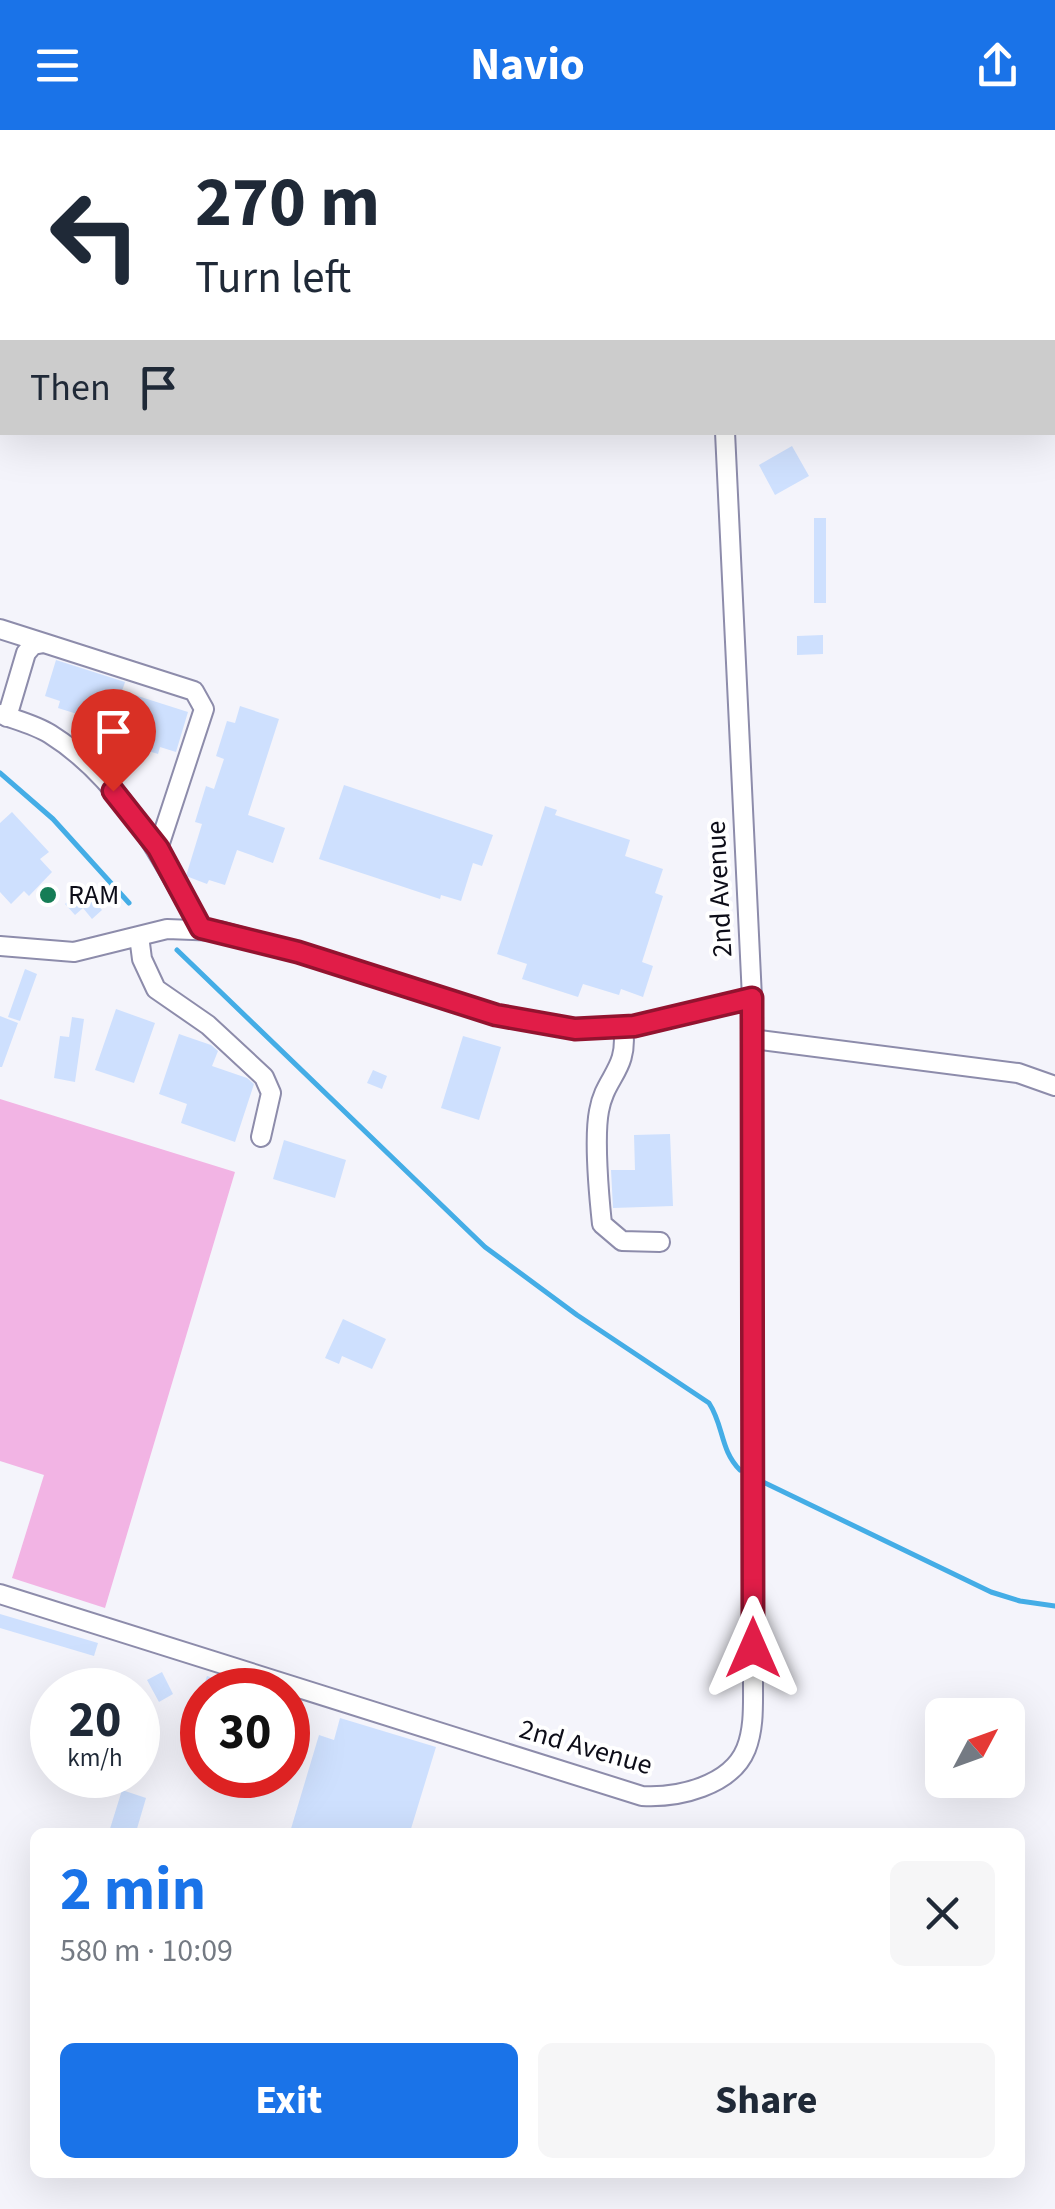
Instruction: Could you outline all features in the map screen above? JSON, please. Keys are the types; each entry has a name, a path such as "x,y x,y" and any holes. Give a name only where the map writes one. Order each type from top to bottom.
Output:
{"street":[{"name":"2nd Avenue","path":"0,1594 642,1796 687,1791 721,1778 746,1751 753,1713 752,998 725,435"},
{"path":"0,629 194,691 201,699 204,709 158,848"},
{"path":"44,644 33,646 26,653 3,716 50,734 113,791 158,848 192,928"},
{"path":"0,946 74,952 192,928 298,952 496,1015 575,1029 623,1028 752,998"},
{"path":"138,936 142,959 156,989 208,1025 264,1077 271,1093 261,1138"},
{"path":"623,1028 623,1060 599,1110 602,1224 622,1240 660,1242"},
{"path":"752,1038 1018,1073 1055,1086"}],"shaded area":[{"path":"0,1099 235,1172 105,1608 12,1578 44,1475 0,1461"}],"building":[{"path":"792,446 809,476 775,495 759,465"},
{"path":"814,518 826,518 826,603 814,603"},
{"path":"823,635 823,654 797,655 797,636"},
{"path":"56,660 125,682 122,691 188,712 176,752 160,747 158,754 120,742 122,735 107,730 109,724 58,708 60,701 45,696"},
{"path":"240,706 279,719 248,815 285,828 273,863 237,850 225,885 209,880 207,884 186,876 202,824 195,822 206,786 214,789 224,759 216,756 227,721 235,723"},
{"path":"344,785 493,835 482,866 473,863 461,901 441,895 440,899 319,859"},
{"path":"545,806 557,810 555,815 630,840 625,856 663,869 655,893 663,896 642,962 653,966 643,997 621,989 619,995 583,984 578,997 522,979 527,964 497,954"},
{"path":"12,812 49,852 40,859 52,872 29,896 24,891 11,904 0,892 0,823"},
{"path":"83,888 102,910 92,919 83,908 75,915 65,904"},
{"path":"25,969 37,974 20,1021 8,1017"},
{"path":"116,1009 155,1023 134,1083 95,1070"},
{"path":"0,1016 18,1023 2,1067 0,1067"},
{"path":"72,1017 84,1019 75,1082 54,1078 60,1036 69,1037"},
{"path":"179,1034 211,1045 218,1051 212,1066 254,1084 235,1142 181,1123 187,1104 159,1094"},
{"path":"463,1036 501,1047 479,1120 441,1108"},
{"path":"373,1070 387,1076 382,1089 367,1083"},
{"path":"670,1134 673,1206 613,1208 611,1170 635,1170 634,1135"},
{"path":"284,1140 346,1160 335,1198 273,1179"},
{"path":"343,1319 386,1339 372,1369 342,1356 339,1364 325,1358"},
{"path":"0,1614 98,1643 94,1656 0,1628"},
{"path":"160,1673 173,1694 160,1701"},
{"path":"340,1718 436,1747 411,1828 291,1828 300,1798 310,1798 310,1765 319,1735 334,1740"},
{"path":"120,1798 146,1798 137,1828 110,1828"}],"waterway":[{"path":"0,773 53,819 129,903"},
{"path":"177,950 485,1247 577,1315 709,1403 729,1454 740,1470"},
{"path":"757,1479 991,1592 1055,1606"}],"place":[{"name":"RAM","path":"48,895"}],"route":[{"path":"113,791 158,848 201,928 298,952 496,1015 575,1029 614,1030 752,998 753,1648"}]}
